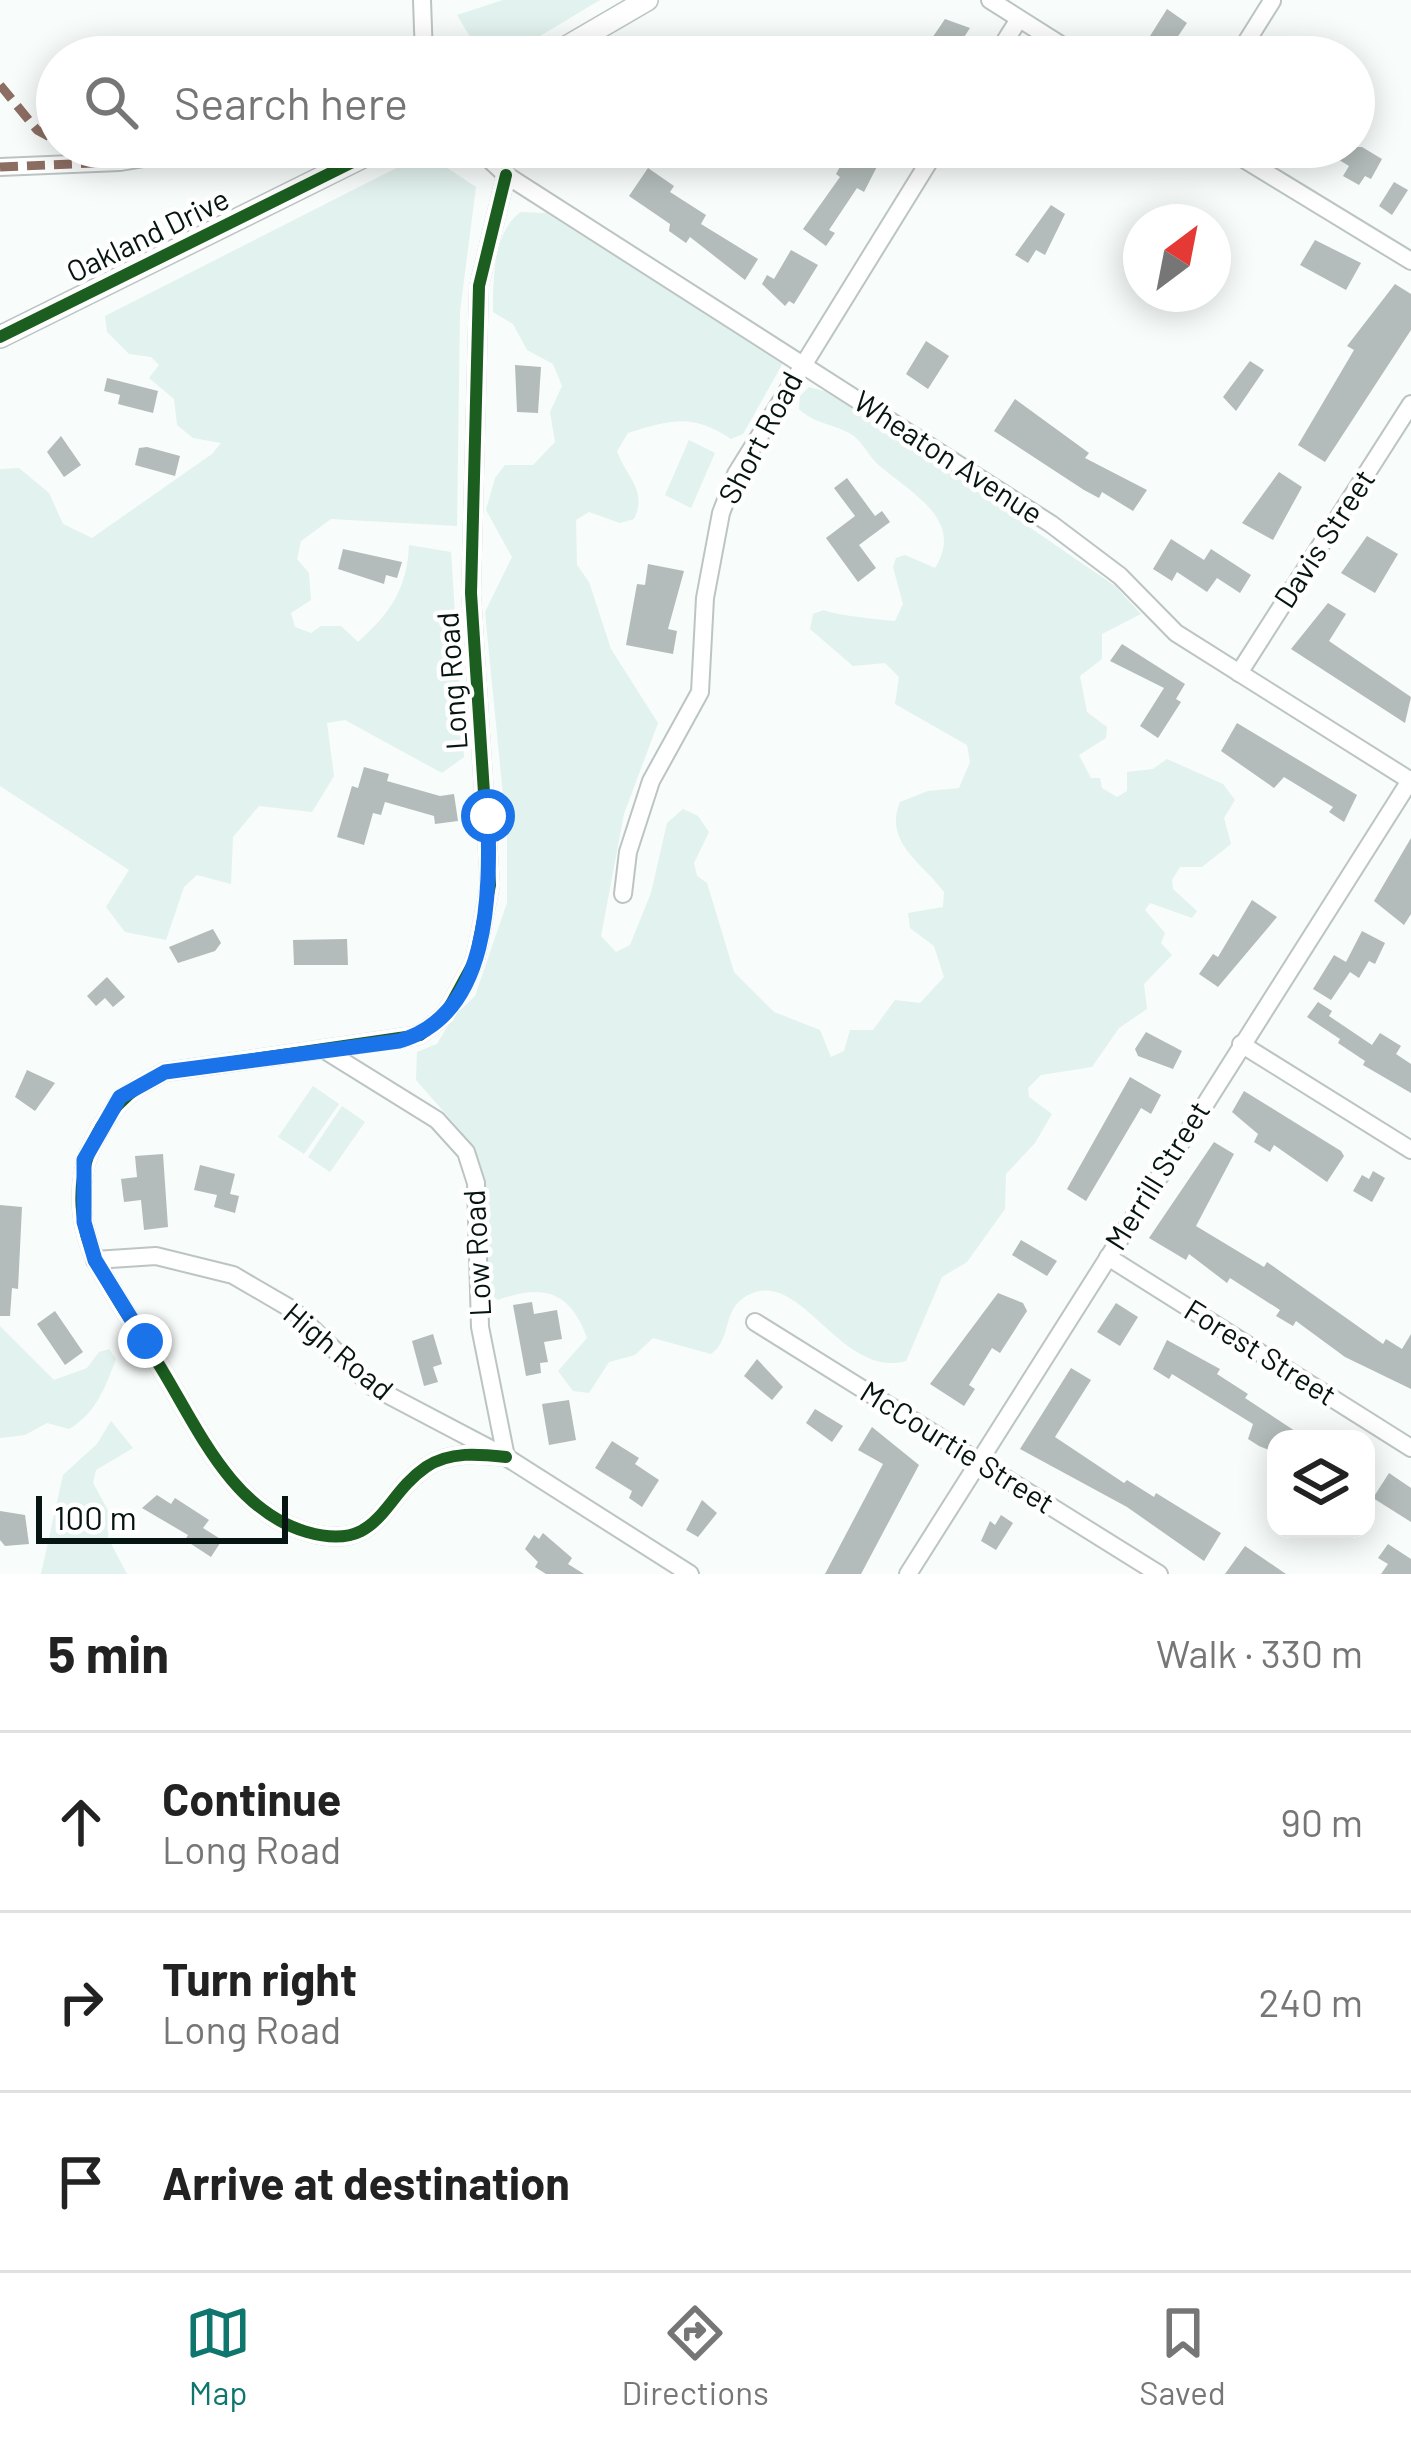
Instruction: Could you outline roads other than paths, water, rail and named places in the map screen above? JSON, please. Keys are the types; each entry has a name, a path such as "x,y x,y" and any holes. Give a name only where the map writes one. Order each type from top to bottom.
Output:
{"main road":[{"path":"585,36 647,0"},
{"name":"Oakland Drive","path":"0,337 340,168"}],"street":[{"path":"420,36 422,0"},
{"path":"990,0 1046,36"},
{"path":"1250,36 1272,2"},
{"path":"1008,36 1019,19"},
{"path":"0,167 36,166"},
{"name":"Wheaton Avenue","path":"498,168 1051,524 1120,576 1176,633 1411,780"},
{"name":"Short Road","path":"623,894 628,852 651,781 700,692 705,598 721,513 736,474 800,362 925,168"},
{"path":"1258,168 1411,262"},
{"name":"Long Road","path":"506,175 478,286 471,593 490,885 484,933 461,988 433,1026 399,1041 165,1072 120,1097 84,1160 84,1222 95,1260 228,1476 274,1518 305,1532 353,1534 378,1522 430,1464 467,1454 506,1457"},
{"name":"Davis Street","path":"1239,673 1411,404"},
{"name":"Merrill Street","path":"908,1574 1411,780"},
{"path":"1240,1044 1411,1150"},
{"name":"Low Road","path":"325,1051 437,1120 466,1152 476,1184 480,1327 506,1457"},
{"name":"High Road","path":"95,1260 156,1256 233,1275 293,1310 374,1387 506,1457 690,1574"},
{"name":"Forest Street","path":"1108,1257 1411,1448"},
{"name":"McCourtie Street","path":"755,1322 1159,1574"}]}
